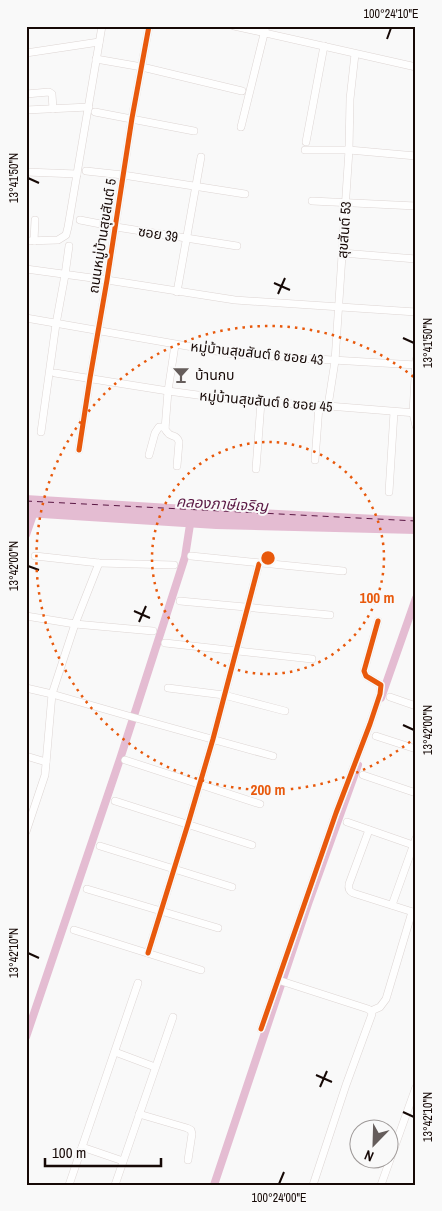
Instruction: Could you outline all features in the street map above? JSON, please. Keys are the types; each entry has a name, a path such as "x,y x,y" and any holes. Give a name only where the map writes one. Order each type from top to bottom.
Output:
{"street":[{"path":"35,220 30,241 58,240 66,235 102,26"},
{"name":"ถนนหมู่บ้านสุขสันต์ 5","path":"79,450 108,280 132,118 149,26"},
{"path":"234,26 265,29 355,54 416,67"},
{"path":"241,126 265,29"},
{"path":"26,53 99,42"},
{"path":"324,46 306,146 416,156"},
{"name":"สุขสันต์ 53","path":"328,406 335,361 349,150 350,99 355,54"},
{"path":"96,59 142,67 242,90"},
{"path":"26,94 50,92 52,94 53,109"},
{"path":"26,110 89,107"},
{"path":"95,112 194,131"},
{"path":"178,292 201,157"},
{"path":"86,171 245,194"},
{"path":"26,172 77,174"},
{"path":"312,200 416,206"},
{"name":"ซอย 39","path":"80,220 237,246"},
{"path":"40,432 69,246"},
{"path":"342,253 416,259"},
{"path":"26,270 108,280 235,300 416,312"},
{"name":"หมู่บ้านสุขสันต์ 6 ซอย 43","path":"26,318 233,354 416,366"},
{"path":"175,344 165,429 169,434 176,436 180,442 177,466"},
{"path":"416,360 414,413 416,426"},
{"name":"หมู่บ้านสุขสันต์ 6 ซอย 45","path":"55,373 168,391 261,402 414,413"},
{"path":"256,469 261,402"},
{"path":"315,460 319,406"},
{"path":"389,492 394,412"},
{"path":"149,455 155,433 159,427 165,427"},
{"path":"35,556 99,563 174,565"},
{"path":"191,556 343,571"},
{"path":"26,832 45,775 52,694 75,624 99,563"},
{"path":"148,954 213,739 258,564"},
{"path":"180,601 330,615"},
{"path":"26,616 75,624 153,631"},
{"path":"261,1028 336,813 380,694 381,685 366,676 364,671 378,621"},
{"path":"165,643 312,658"},
{"path":"26,688 273,756"},
{"path":"168,688 224,695 284,711"},
{"path":"390,697 416,706"},
{"path":"376,736 416,749"},
{"path":"26,756 46,762"},
{"path":"125,760 260,804"},
{"path":"363,775 416,793"},
{"path":"115,801 252,845"},
{"path":"348,822 369,830 414,842 392,905"},
{"path":"278,980 371,1011 380,1008 386,999 414,912 353,893 348,888 369,830"},
{"path":"100,846 232,887"},
{"path":"87,889 218,928"},
{"path":"74,930 202,970"},
{"path":"69,1185 138,983"},
{"path":"313,1185 342,1094 372,1014 371,1011"},
{"path":"115,1185 173,1017"},
{"path":"115,1052 155,1067"},
{"path":"381,1185 416,1087"},
{"path":"138,1114 191,1130 188,1160"},
{"path":"82,1147 123,1161"}],"shaded area":[{"path":"26,495 416,517 416,534 216,529 26,517"}],"waterway":[{"path":"26,535 35,509"},
{"name":"คลองภาษีเจริญ","path":"26,1037 120,759 185,557 191,518"},
{"path":"381,698 416,598"},
{"path":"214,1185 308,904 358,765"}],"ferry route":[{"path":"26,501 416,521"}],"cycle path":[{"path":"79,450 132,118 149,26"},
{"path":"148,953 213,739 259,564"},
{"path":"261,1029 336,813 380,694 381,685 366,676 364,671 378,621"}],"place":[{"name":"บ้านกบ","path":"181,375"}]}
